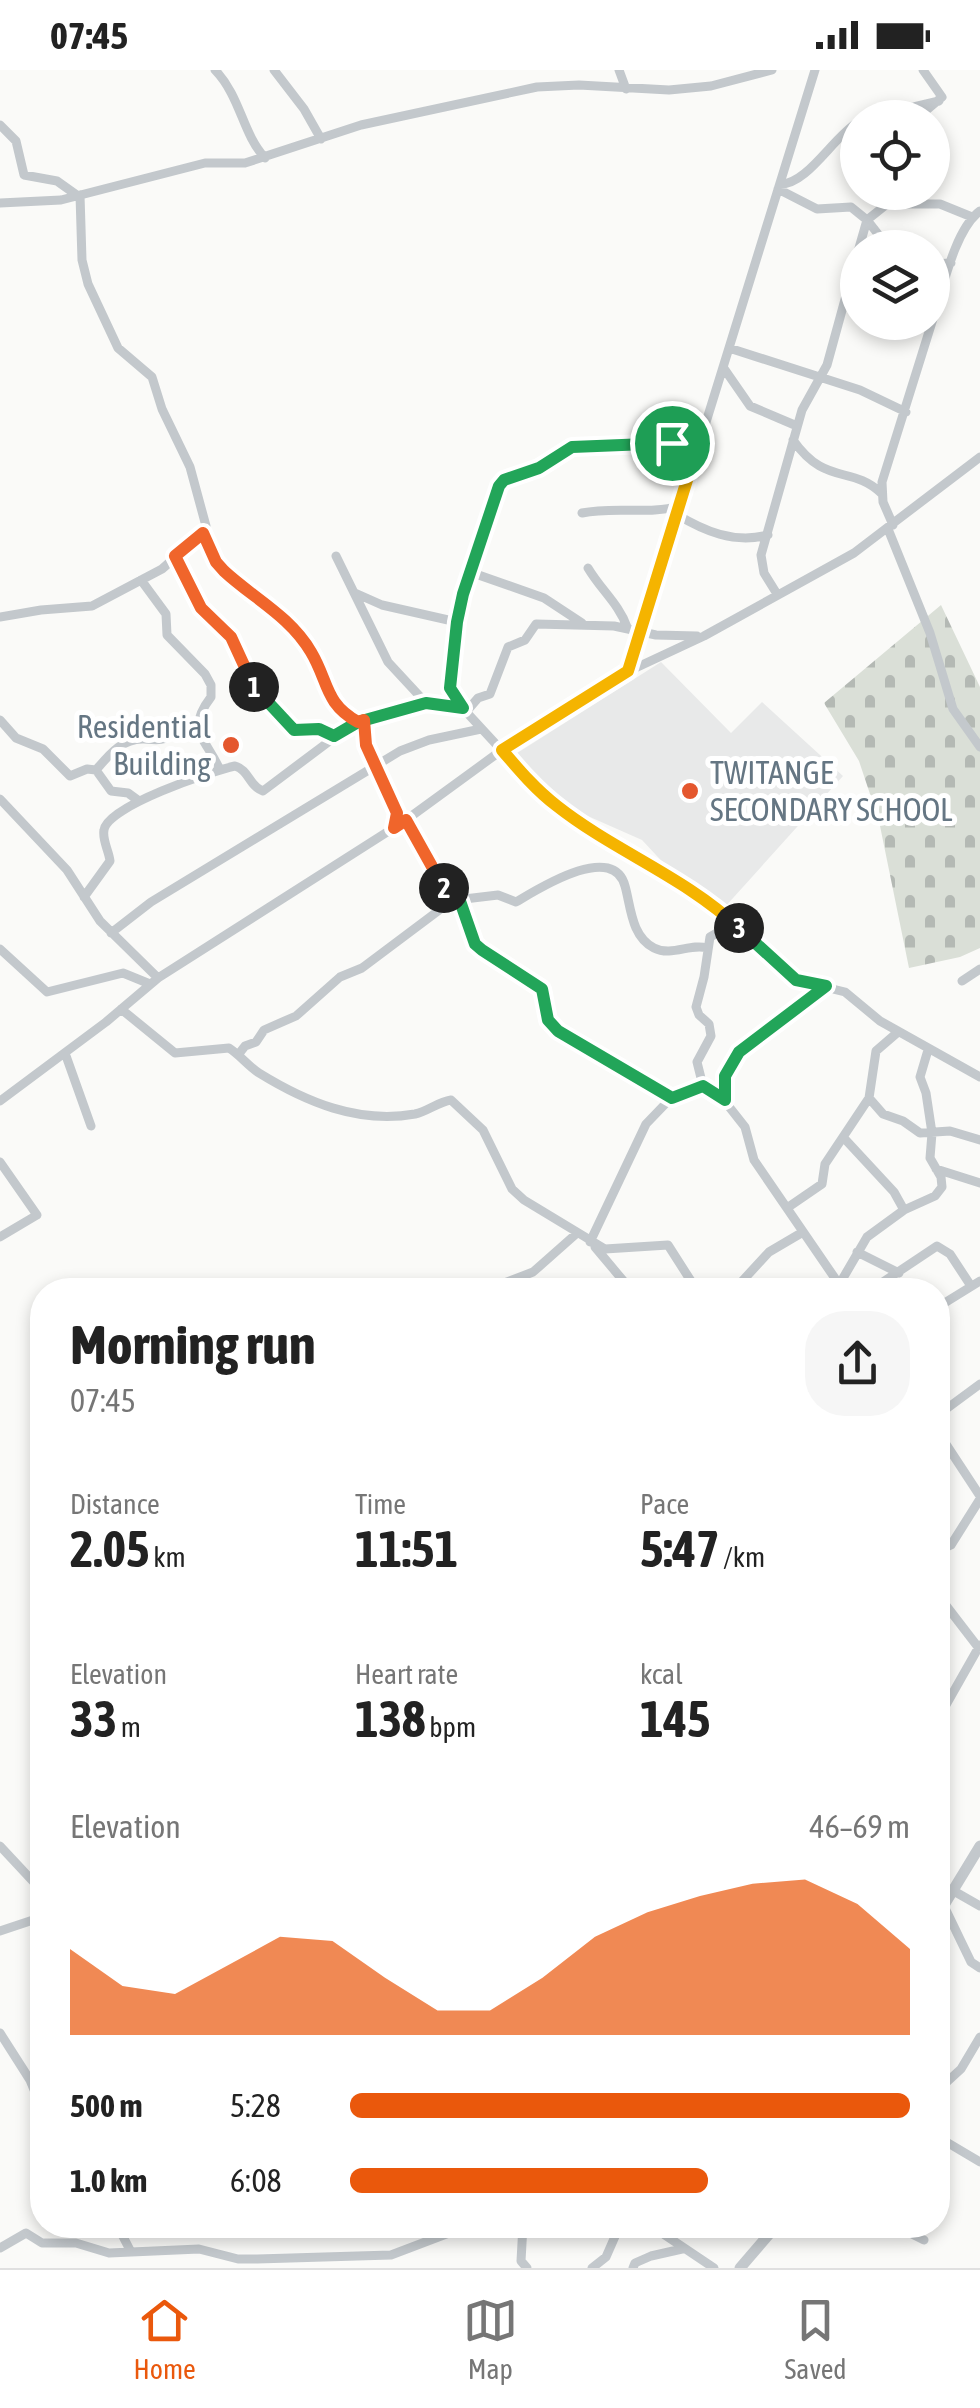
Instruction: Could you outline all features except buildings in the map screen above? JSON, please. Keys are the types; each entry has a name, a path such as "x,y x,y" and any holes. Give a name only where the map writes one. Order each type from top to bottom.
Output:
{"street":[{"path":"215,70 234,94 256,148 266,158"},
{"path":"274,70 322,139"},
{"path":"620,70 626,89"},
{"path":"0,203 42,203 79,196 205,163 246,164 396,116 537,86 700,88 772,70"},
{"path":"628,671 815,70"},
{"path":"922,70 940,92 940,100"},
{"path":"0,125 16,141 24,176 50,178 79,196"},
{"path":"779,186 795,182 840,135"},
{"path":"779,186 817,209 851,207 876,230"},
{"path":"0,618 41,610 86,608 162,569 206,526 190,467 162,409 152,376 118,348 88,284 82,260 79,196"},
{"path":"950,207 976,214 950,267"},
{"path":"865,230 868,220 880,210"},
{"path":"777,594 761,556 797,426 806,400 821,378 840,312"},
{"path":"927,340 881,493 953,709 980,747"},
{"path":"728,348 860,390 906,412"},
{"path":"723,367 750,406 797,426"},
{"path":"700,438 661,444 572,447 539,468 504,480 493,497 457,622 450,688 481,729 560,809 695,894 734,923 796,980 845,992 898,1032 980,1078"},
{"path":"793,440 820,468 865,482 881,493"},
{"path":"0,1101 154,981 394,828 502,750 628,671 704,636 854,553 980,457"},
{"path":"582,513 608,508 678,510 710,533 746,537 768,534"},
{"path":"203,533 224,571 277,612 300,636 311,651 337,709 361,721"},
{"path":"175,556 201,608 231,637 256,690 294,730 319,729 334,736"},
{"path":"336,556 388,662 426,703"},
{"path":"588,568 605,594 619,606 627,628"},
{"path":"470,572 544,598 584,624"},
{"path":"141,580 166,614 170,640 205,674 211,686 212,697 198,718 199,733 220,770"},
{"path":"353,591 382,604 457,622"},
{"path":"464,710 478,698 488,696 508,647 527,638 532,627 540,624 627,628 668,637 704,636"},
{"path":"84,897 110,861 106,825 116,813 138,801 220,770 239,767 255,788 263,791 334,736 361,721 426,703 464,710"},
{"path":"0,720 16,738 43,749 70,776 96,770 111,791 128,792 138,801"},
{"path":"361,721 365,741 397,813 394,828"},
{"path":"111,932 151,902 412,745 481,729"},
{"path":"96,770 122,744 146,739 160,742 178,733 184,737 199,733"},
{"path":"0,799 57,858 111,932 154,981"},
{"path":"406,820 445,890 457,900 475,944 542,989 548,1020 558,1031 672,1098"},
{"path":"238,1054 256,1042 264,1030 296,1016 340,977 362,968 457,900 498,895 516,902 567,874 609,868 620,874 625,884 628,905 645,940 665,951 707,948"},
{"path":"734,923 714,932 707,948 696,1006 709,1024 711,1036 697,1062 703,1086 725,1100 745,1126 754,1160 835,1278"},
{"path":"0,949 47,992 123,973 154,981"},
{"path":"962,982 980,969"},
{"path":"725,1100 725,1076 739,1052 826,986"},
{"path":"121,1009 175,1053 225,1048 261,1074 316,1104 336,1110 364,1115 416,1114 449,1100 454,1102 486,1134 515,1193 576,1234 610,1250 668,1245 689,1278"},
{"path":"786,1208 822,1184 822,1168 870,1098 876,1051 898,1032"},
{"path":"846,1278 867,1237 904,1210 939,1192 942,1182 930,1158 932,1133 920,1078 928,1050"},
{"path":"66,1053 91,1126"},
{"path":"592,1243 646,1124 672,1098 703,1086"},
{"path":"870,1098 883,1114 903,1120 920,1133 950,1131 980,1140"},
{"path":"843,1137 894,1192 904,1210"},
{"path":"0,1162 37,1215 0,1237"},
{"path":"936,1169 980,1183"},
{"path":"745,1278 769,1252 803,1232"},
{"path":"519,1278 530,1274 576,1234"},
{"path":"592,1243 621,1278"},
{"path":"890,1278 940,1246 975,1283 950,1299"},
{"path":"857,1252 899,1273"},
{"path":"950,1406 980,1384"},
{"path":"950,1451 980,1498 950,1545"},
{"path":"950,1611 979,1646 950,1698"},
{"path":"0,1846 30,1877"},
{"path":"950,1893 980,1846"},
{"path":"952,1890 980,1906"},
{"path":"0,1931 30,1920"},
{"path":"950,1927 971,1962 980,1968"},
{"path":"0,2034 30,2084"},
{"path":"950,2080 962,2070 980,2038"},
{"path":"950,2144 980,2162"},
{"path":"0,2248 26,2234 30,2236"},
{"path":"33,2238 42,2243 76,2243 109,2253 199,2249 238,2260 392,2255 436,2238"},
{"path":"124,2238 130,2250"},
{"path":"522,2238 521,2261 527,2268"},
{"path":"592,2268 606,2257 614,2238"},
{"path":"668,2238 714,2268"},
{"path":"740,2268 765,2238"},
{"path":"920,2238 924,2240"},
{"path":"633,2268 651,2256 682,2248"},
{"path":"294,2258 304,2268"}],"shaded area":[{"name":"TWITANGE SECONDARY SCHOOL","path":"661,662 731,733 762,702 843,776 724,908 670,870 642,840 565,806 514,755"}],"green space":[{"path":"941,605 980,687 980,948 960,957 909,968 879,821 859,761 824,703"}],"place":[{"name":"Residential Building","path":"231,745"},
{"name":"TWITANGE SECONDARY SCHOOL","path":"690,791"}],"route":[{"path":"672,443 572,447 499,486 457,622 450,688 463,708 426,703 358,722 334,736 319,729 294,730 256,690 231,637 201,608 175,556 203,533 224,571 300,636 311,651 337,709 358,722 364,720 364,737 366,745 398,816 394,828 406,820 445,890 460,901 475,944 542,989 548,1020 558,1031 672,1098 703,1086 725,1100 725,1076 739,1052 826,986 796,980 720,911 560,809 542,795 502,750 628,671 700,438 672,443"}]}
